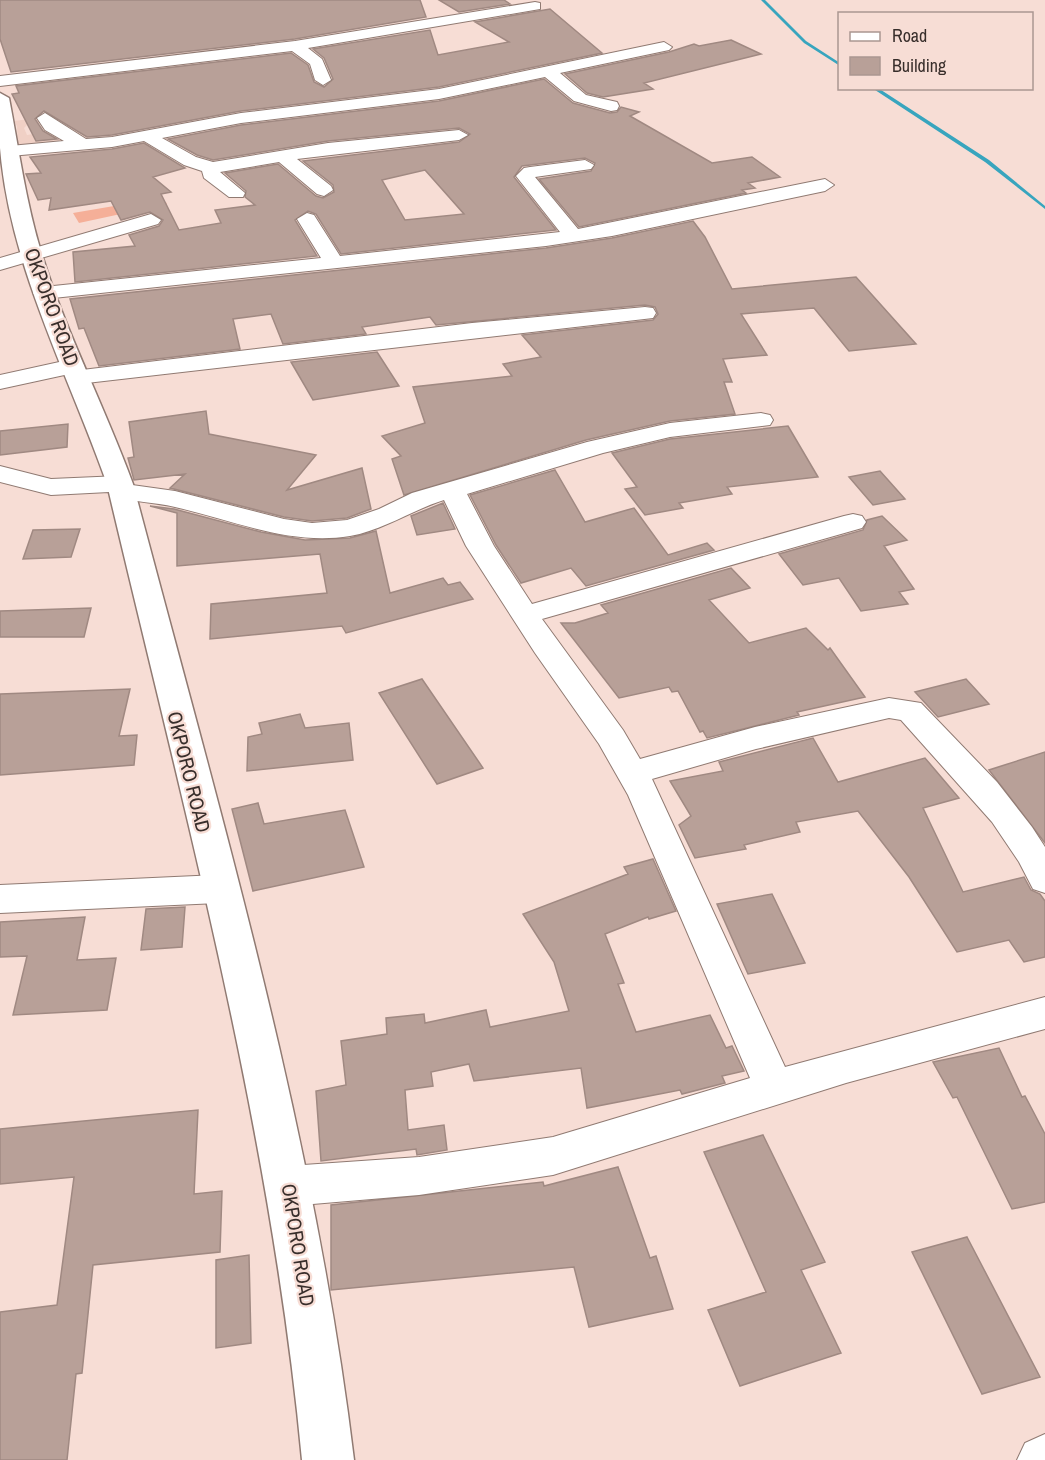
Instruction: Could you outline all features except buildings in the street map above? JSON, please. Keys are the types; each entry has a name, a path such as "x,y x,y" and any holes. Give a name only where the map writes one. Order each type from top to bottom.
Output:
{"main road":[{"name":"OKPORO ROAD","path":"0,98 10,152 16,259 44,293 99,426 121,488 218,889 253,1019 289,1186 316,1358 328,1460"}],"street":[{"path":"0,81 295,46 535,6"},
{"path":"295,46 317,62 323,80"},
{"path":"10,152 147,136 242,118 439,94 664,47"},
{"path":"205,56 218,69"},
{"path":"548,71 580,98 611,106"},
{"path":"45,118 51,126 82,144"},
{"path":"147,136 190,161 212,168 282,155 459,135"},
{"path":"282,155 324,190"},
{"path":"573,236 525,176 530,172 585,165"},
{"path":"212,168 210,174 236,193"},
{"path":"44,293 573,236 825,185"},
{"path":"308,219 334,263"},
{"path":"16,259 151,220"},
{"path":"0,381 75,371 645,313"},
{"path":"0,474 51,487 121,488 175,499 283,527 312,531 350,528 388,515 420,499 596,447 670,430 761,420"},
{"path":"452,490 480,546 525,615 612,738 645,795 775,1089"},
{"path":"525,615 853,522"},
{"path":"632,773 755,738 889,708 910,710 1019,834 1038,862 1045,880"},
{"path":"0,898 218,889"},
{"path":"289,1186 419,1176 553,1156 846,1066 1045,1013"}],"shaded area":[{"path":"37,118 41,123 28,124 24,128 27,135 47,132 73,143 18,147 17,126 14,121"},
{"path":"155,199 167,203 160,210 130,212 79,223 73,213"}],"waterway":[{"path":"763,0 805,42 838,64"},
{"path":"877,90 987,161 1045,208"}]}
